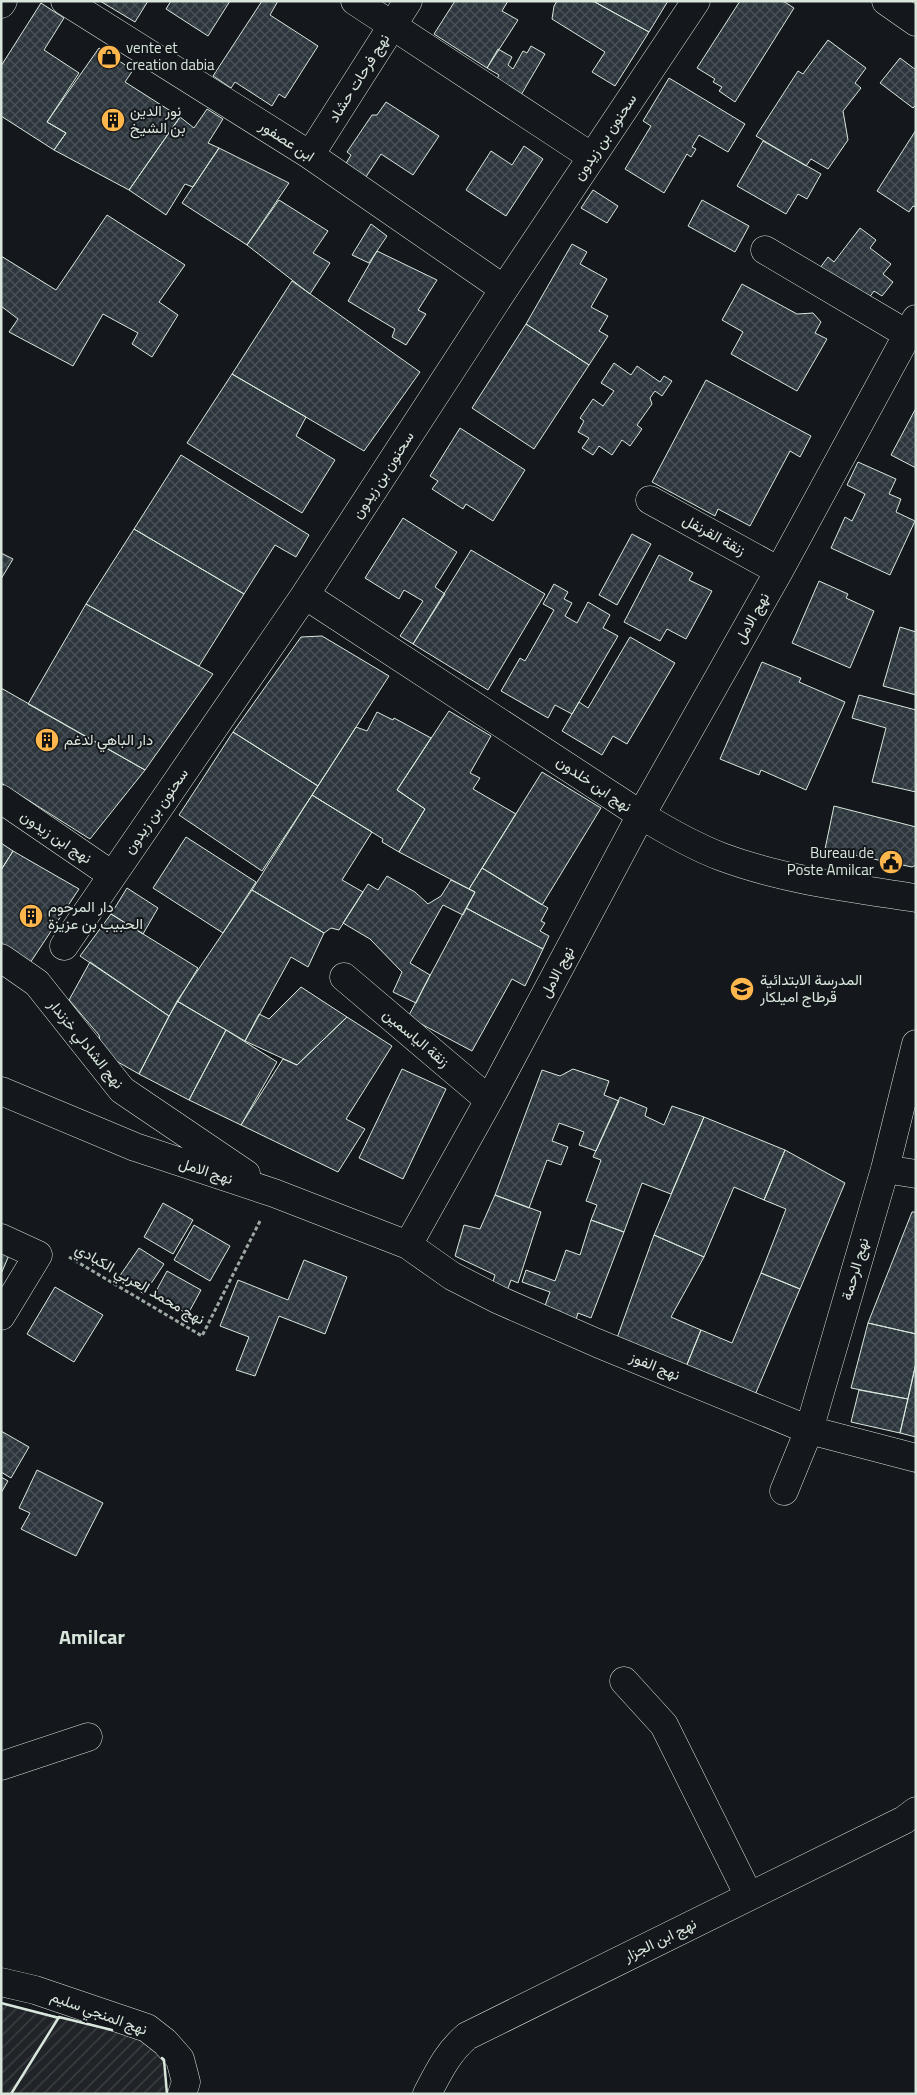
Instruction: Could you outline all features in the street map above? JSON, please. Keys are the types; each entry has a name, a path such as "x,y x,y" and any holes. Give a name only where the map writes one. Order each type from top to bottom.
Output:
{"main road":[{"name":"ابن عصفور","path":"65,1 310,155 504,289"},
{"path":"356,1 592,157"},
{"name":"نهج فرحات حشاد","path":"310,155 408,1"},
{"name":"سحنون بن زيدون","path":"64,946 305,595 504,289 696,1"},
{"path":"886,1 916,22"},
{"path":"765,250 911,327"},
{"name":"نهج الامل","path":"1,1091 135,1147 274,1193 408,1245 489,1100 641,815 779,571 911,327"},
{"name":"زنقة القرنفل","path":"650,500 779,571"},
{"name":"نهج ابن خلدون","path":"305,595 641,815 683,840 762,870 798,879 916,898"},
{"name":"نهج ابن زيدون","path":"1,799 112,875"},
{"name":"نهج الشادلي خزندار","path":"1,958 37,983 122,1090 274,1193"},
{"name":"زنقة الياسمين","path":"344,977 489,1100"},
{"name":"نهج الرحمة","path":"784,1491 809,1430 884,1169 916,1044"},
{"path":"884,1169 916,1174"},
{"path":"1,1238 38,1255 1,1316"},
{"name":"نهج الفوز","path":"408,1245 452,1276 499,1300 809,1430 916,1458"},
{"path":"624,1681 664,1725 749,1896"},
{"path":"1,1766 88,1737"},
{"name":"نهج ابن الجزار","path":"427,2094 443,2062 453,2048 467,2036 904,1820 916,1812"},
{"name":"نهج المنجي سليم","path":"1,1982 35,1990 147,2028 165,2042 180,2059 186,2082 182,2094"}],"path":[{"name":"نهج محمد العربي الكبادي","path":"38,1255 45,1243 202,1336 274,1193"}],"shaded area":[{"path":"1,2003 145,2038 164,2060 167,2094 1,2094"}],"building":[{"path":"100,1 148,1 135,22"},
{"path":"171,1 230,1 208,36 166,9"},
{"path":"262,1 278,1 270,15 318,46 285,98 279,94 272,106 235,82 231,88 213,76"},
{"path":"455,1 508,1 502,11 518,20 487,68 434,34"},
{"path":"557,1 593,1 649,32 615,86 592,72 605,52 552,19 554,6"},
{"path":"593,1 668,1 649,32"},
{"path":"740,1 783,1 794,8 735,102 719,91 722,87 713,82 715,79 697,68"},
{"path":"41,3 64,18 44,50 79,73 47,122 66,133 54,150 1,116 1,66"},
{"path":"828,40 866,68 855,83 861,88 843,111 848,140 828,169 811,159 806,166 756,136 798,71 803,74"},
{"path":"531,46 545,54 521,95 496,81 499,75 487,68 498,49 512,57 508,65 513,69 523,51 527,53"},
{"name":"نور الدين بن الشيخ","path":"99,48 133,70 125,82 180,117 129,190 54,150 66,133 47,122"},
{"path":"900,58 916,70 916,105 913,108 880,83"},
{"path":"669,78 745,124 728,152 699,135 692,147 696,149 691,157 687,154 664,193 625,169 651,126 643,121"},
{"path":"386,102 439,136 413,175 381,154 362,183 342,170 351,155 347,152 372,115 377,115"},
{"path":"207,109 223,119 208,143 219,148 193,187 185,184 166,215 129,190 180,117 194,128"},
{"path":"916,130 916,207 913,206 909,212 877,191"},
{"path":"763,141 821,174 807,199 798,194 786,214 737,186"},
{"path":"524,146 543,159 506,216 466,190 491,151 512,165"},
{"path":"219,148 289,183 247,245 182,203"},
{"path":"593,190 618,206 607,223 581,208"},
{"path":"279,200 328,231 313,253 330,263 310,294 247,245"},
{"path":"702,200 749,226 735,252 688,226"},
{"path":"107,215 185,265 159,302 178,315 152,357 132,344 138,333 103,314 73,366 9,332 18,319 1,306 1,256 56,290"},
{"path":"371,224 387,236 369,263 352,255"},
{"path":"860,228 876,240 870,248 891,264 883,274 893,282 882,296 874,291 863,306 817,272 828,257 834,262"},
{"path":"572,244 587,252 580,264 607,279 591,307 608,316 599,331 608,336 589,365 526,324"},
{"path":"377,251 437,280 418,310 426,314 406,345 392,337 395,329 348,301"},
{"path":"292,281 420,372 364,451 232,374"},
{"path":"742,284 797,314 813,313 821,322 815,333 827,339 797,391 731,354 743,332 722,320"},
{"path":"526,324 589,365 534,449 472,408"},
{"path":"614,363 631,375 637,366 660,382 664,376 672,381 662,396 655,391 650,398 652,404 637,425 642,429 630,446 622,440 612,455 599,446 593,455 582,448 589,438 578,432 584,421 580,418 593,399 603,406 614,391 601,383"},
{"path":"232,374 306,417 296,436 335,460 302,513 187,443"},
{"path":"706,380 811,436 800,457 790,451 750,526 718,509 715,516 652,482"},
{"path":"916,408 916,468 891,455"},
{"path":"460,428 525,470 493,521 466,504 463,509 432,489 438,481 430,476"},
{"path":"181,455 309,535 296,557 275,545 244,594 134,529"},
{"path":"858,462 896,479 889,494 901,499 896,512 915,521 890,575 831,548 845,517 852,521 865,494 847,485"},
{"path":"403,518 457,552 435,587 445,594 413,644 400,636 423,601 404,590 399,599 365,578"},
{"path":"134,529 244,594 199,666 86,604"},
{"path":"632,534 651,544 617,605 599,595"},
{"path":"471,550 545,594 488,690 413,644"},
{"path":"1,553 13,559 1,579"},
{"path":"659,555 693,573 689,580 712,591 686,639 667,629 660,641 624,622"},
{"path":"819,581 848,594 846,598 874,611 850,668 792,643"},
{"path":"554,584 568,592 564,599 572,603 565,616 577,623 588,602 610,615 603,628 618,636 572,714 555,705 548,718 501,691 520,658 525,661 554,610 543,604"},
{"path":"86,604 213,674 145,770 28,704"},
{"path":"900,627 916,632 916,695 883,686"},
{"path":"322,636 389,676 318,786 233,732 301,637"},
{"path":"630,637 675,663 627,744 613,736 602,755 562,731 579,702 588,708"},
{"path":"762,662 801,678 799,682 845,702 806,790 761,770 759,775 720,759"},
{"name":"دار الباهي لدغم","path":"1,688 145,770 90,839 1,783"},
{"path":"859,695 916,710 916,792 872,782 886,728 852,718"},
{"path":"449,711 491,736 470,773 480,778 473,789 516,814 469,889 399,852 425,809 397,790"},
{"path":"377,712 393,720 394,718 431,738 397,790 425,809 399,852 382,842 383,839 312,795 356,727 367,731"},
{"path":"233,732 318,786 262,871 179,815"},
{"path":"542,772 601,808 542,905 482,868"},
{"path":"312,795 372,832 342,880 363,892 339,930 331,928 324,933 252,890"},
{"path":"834,806 916,827 916,865 912,867 825,849"},
{"path":"186,837 256,882 223,933 153,888"},
{"path":"1,843 13,851 1,870"},
{"name":"دار المرحوم الحبيب بن عزيزة","path":"13,851 79,889 30,963 1,943 1,870"},
{"path":"482,868 548,908 541,921 545,923 540,931 549,936 543,949 466,908 475,892 469,889"},
{"path":"387,876 415,892 428,904 441,896 451,880 475,892 463,915 443,905 410,963 430,975 416,1003 393,992 402,972 370,939 343,923 368,884 378,890"},
{"path":"127,888 158,908 143,934 111,914"},
{"path":"252,890 324,933 308,967 291,957 245,1041 177,1001"},
{"path":"466,908 543,949 525,986 512,979 472,1051 408,1017"},
{"path":"111,914 198,968 169,1016 80,956"},
{"path":"90,962 169,1016 139,1074 102,1053 99,1035 69,1000"},
{"path":"301,987 347,1017 297,1065 245,1041 259,1014 269,1019"},
{"path":"177,1001 226,1030 189,1100 139,1074"},
{"path":"347,1017 392,1046 346,1119 365,1129 338,1172 241,1125 283,1059 297,1065"},
{"path":"226,1030 277,1062 241,1125 189,1100"},
{"path":"402,1069 446,1089 403,1179 359,1158"},
{"path":"573,1069 609,1081 604,1095 619,1101 596,1151 579,1145 584,1132 559,1123 552,1141 568,1147 561,1165 547,1160 529,1208 495,1195 542,1070 560,1076"},
{"path":"620,1097 647,1108 645,1116 664,1125 672,1106 704,1117 671,1194 642,1183 624,1232 591,1220 597,1205 586,1201 601,1160 593,1157"},
{"path":"704,1117 785,1150 764,1200 734,1187 704,1257 654,1235"},
{"path":"785,1150 845,1183 800,1289 761,1273 786,1209 764,1200"},
{"path":"495,1195 541,1212 518,1283 511,1280 507,1291 492,1285 495,1275 455,1256 464,1225 480,1229"},
{"path":"163,1203 193,1220 173,1254 144,1237"},
{"path":"912,1212 916,1212 916,1334 868,1323"},
{"path":"591,1220 624,1232 591,1318 578,1313 575,1323 543,1311 550,1292 522,1282 526,1270 555,1281 566,1250 580,1255"},
{"path":"194,1225 230,1246 210,1281 174,1260"},
{"path":"654,1235 704,1257 671,1317 701,1330 686,1367 617,1338"},
{"path":"139,1248 164,1264 144,1294 119,1277"},
{"path":"1,1249 10,1253 1,1274"},
{"path":"304,1260 347,1277 325,1334 279,1316 255,1376 236,1370 249,1337 220,1326 238,1280 288,1300"},
{"path":"167,1271 201,1290 188,1314 154,1295"},
{"path":"761,1273 800,1289 755,1395 686,1367 701,1330 732,1343"},
{"path":"55,1287 103,1315 74,1362 27,1334"},
{"path":"868,1323 916,1334 916,1363 908,1399 851,1388"},
{"path":"916,1363 916,1437 900,1433"},
{"path":"859,1390 908,1399 900,1433 851,1422"},
{"path":"1,1431 29,1447 11,1478 1,1472"},
{"path":"37,1470 103,1503 76,1556 21,1529 30,1513 19,1508"},
{"path":"1,1477 8,1481 1,1493"}],"wall":[{"path":"1,2003 59,2018"},
{"path":"11,2094 59,2017 112,2030"},
{"path":"162,2058 164,2060 167,2094"}],"place":[{"name":"vente et creation dabia","path":"109,57"},
{"name":"نور الدين بن الشيخ","path":"113,120"},
{"name":"دار الباهي لدغم","path":"47,740"},
{"name":"Bureau de Poste Amilcar","path":"891,862"},
{"name":"دار المرحوم الحبيب بن عزيزة","path":"31,916"},
{"name":"المدرسة الابتدائية قرطاج اميلكار","path":"742,989"}],"district":[{"name":"Amilcar","path":"92,1637"}]}
